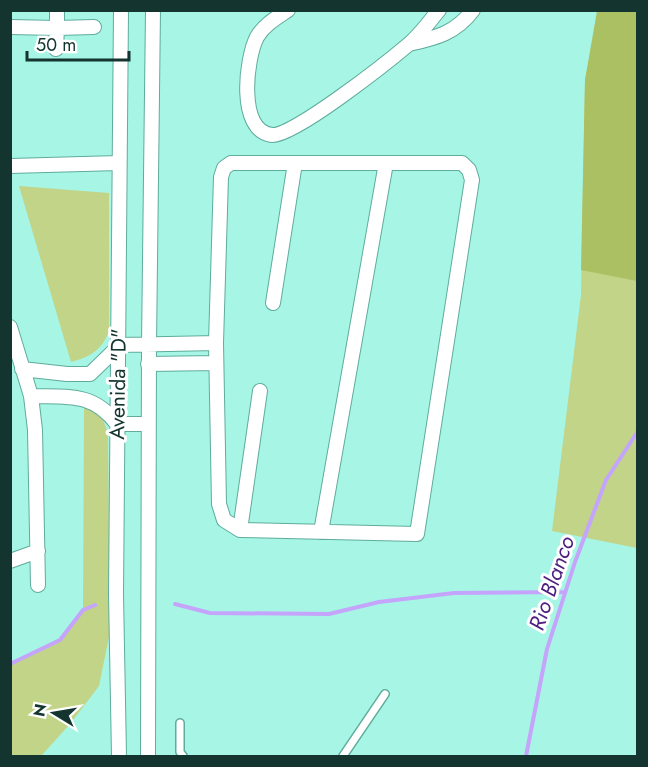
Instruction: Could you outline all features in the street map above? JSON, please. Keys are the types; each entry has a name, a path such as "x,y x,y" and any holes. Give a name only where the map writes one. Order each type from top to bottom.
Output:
{"street":[{"path":"56,49 57,10"},
{"name":"Avenida \"D\"","path":"120,752 116,594 120,345 121,10"},
{"name":"Avenida \"D\"","path":"147,752 148,345 153,10"},
{"path":"288,10 269,22 257,38 250,65 247,104 253,122 259,130 272,135 290,131 409,44 440,10"},
{"path":"409,44 442,37 463,24 473,10"},
{"path":"10,27 94,27"},
{"path":"10,166 119,163"},
{"path":"273,303 295,163"},
{"path":"295,163 462,163 470,170 472,180 420,528 417,534 411,536 240,530 224,520 219,504 216,343 221,177 224,168 231,164 295,163"},
{"path":"321,532 386,163"},
{"path":"10,327 31,396 35,430 38,585"},
{"path":"22,369 90,374 120,345 216,343"},
{"path":"148,364 216,363"},
{"path":"90,374 90,400"},
{"path":"240,530 260,391"},
{"path":"31,396 90,400 105,408 117,424 148,424"},
{"path":"10,561 38,551"},
{"path":"120,752 147,752"}],"lane":[{"path":"343,756 385,694"},
{"path":"180,723 180,752 183,756"}],"green space":[{"path":"597,11 637,11 637,281 581,270 585,80"},
{"path":"599,11 637,11 637,548 552,531 581,295 585,79"},
{"path":"19,186 109,193 109,331 99,348 78,360 71,362"},
{"path":"84,406 102,417 108,433 110,632 99,686 70,724 41,756 11,756 10,664 60,640 83,610"}],"waterway":[{"name":"Rio Blanco","path":"526,756 547,649 575,562 606,480 638,431"},
{"path":"175,604 210,613 329,614 379,602 454,593 565,592"},
{"path":"10,664 60,640 83,610 95,605"}]}
